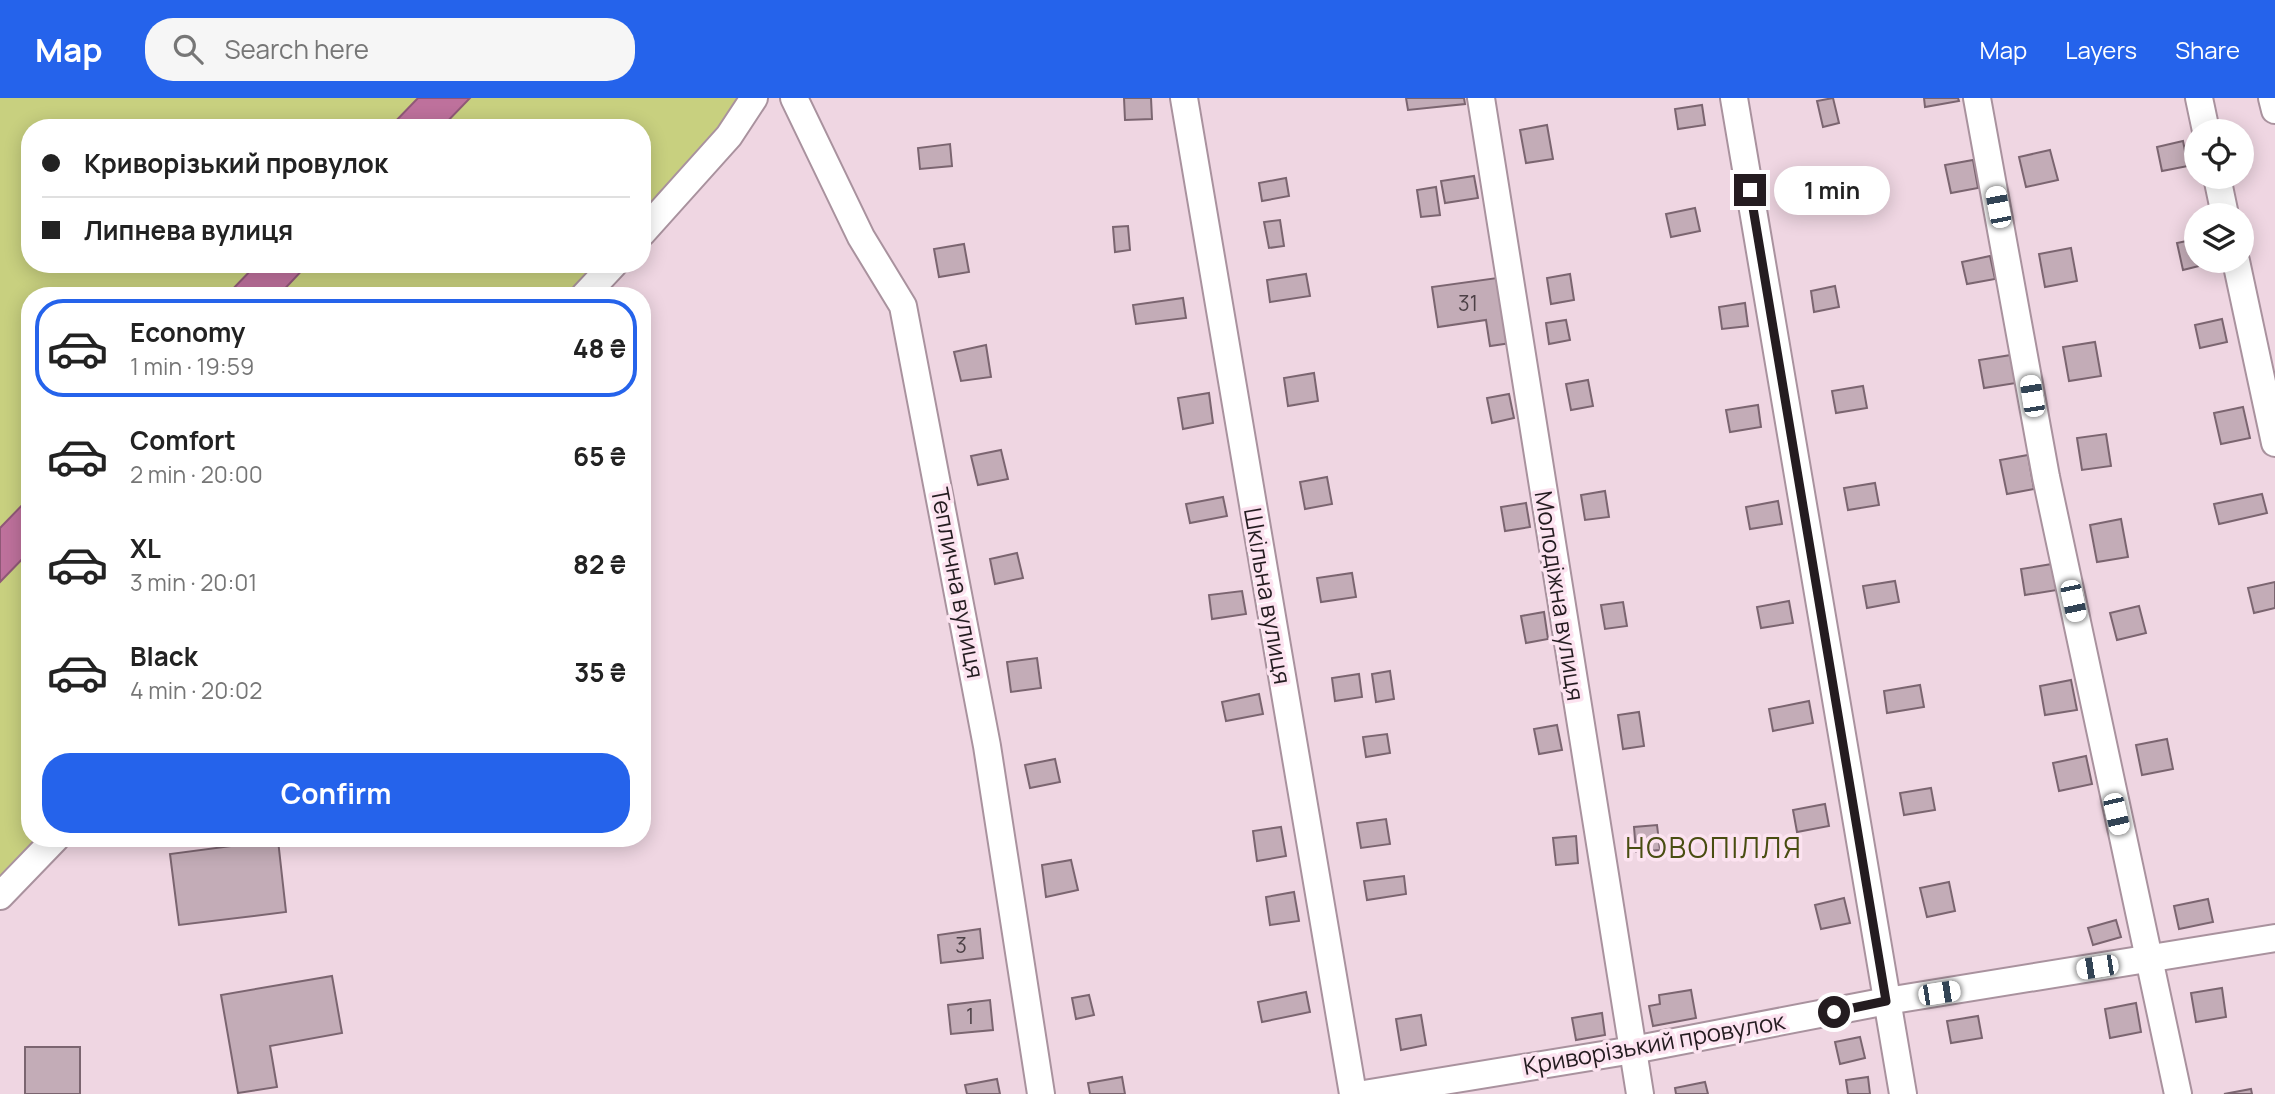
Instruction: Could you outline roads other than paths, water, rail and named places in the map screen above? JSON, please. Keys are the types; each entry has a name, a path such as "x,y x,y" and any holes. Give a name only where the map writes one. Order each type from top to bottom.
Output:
{"street":[{"path":"651,223 729,136 754,98"},
{"name":"Теплична вулиця","path":"794,98 862,237 903,306 987,746 1041,1094"},
{"name":"Шкільна вулиця","path":"1184,98 1353,1094"},
{"name":"Молодіжна вулиця","path":"1480,98 1640,1094"},
{"path":"1734,98 1903,1094"},
{"path":"1977,98 2046,477 2178,1094"},
{"path":"2199,98 2203,119"},
{"path":"2272,98 2275,110"},
{"path":"592,287 606,273"},
{"path":"2239,273 2275,443"},
{"path":"0,896 48,847"},
{"name":"Криворізький провулок","path":"1364,1094 1633,1050 1886,1001 2275,938"}],"district":[{"name":"НОВОПІЛЛЯ","path":"1714,848"}]}
